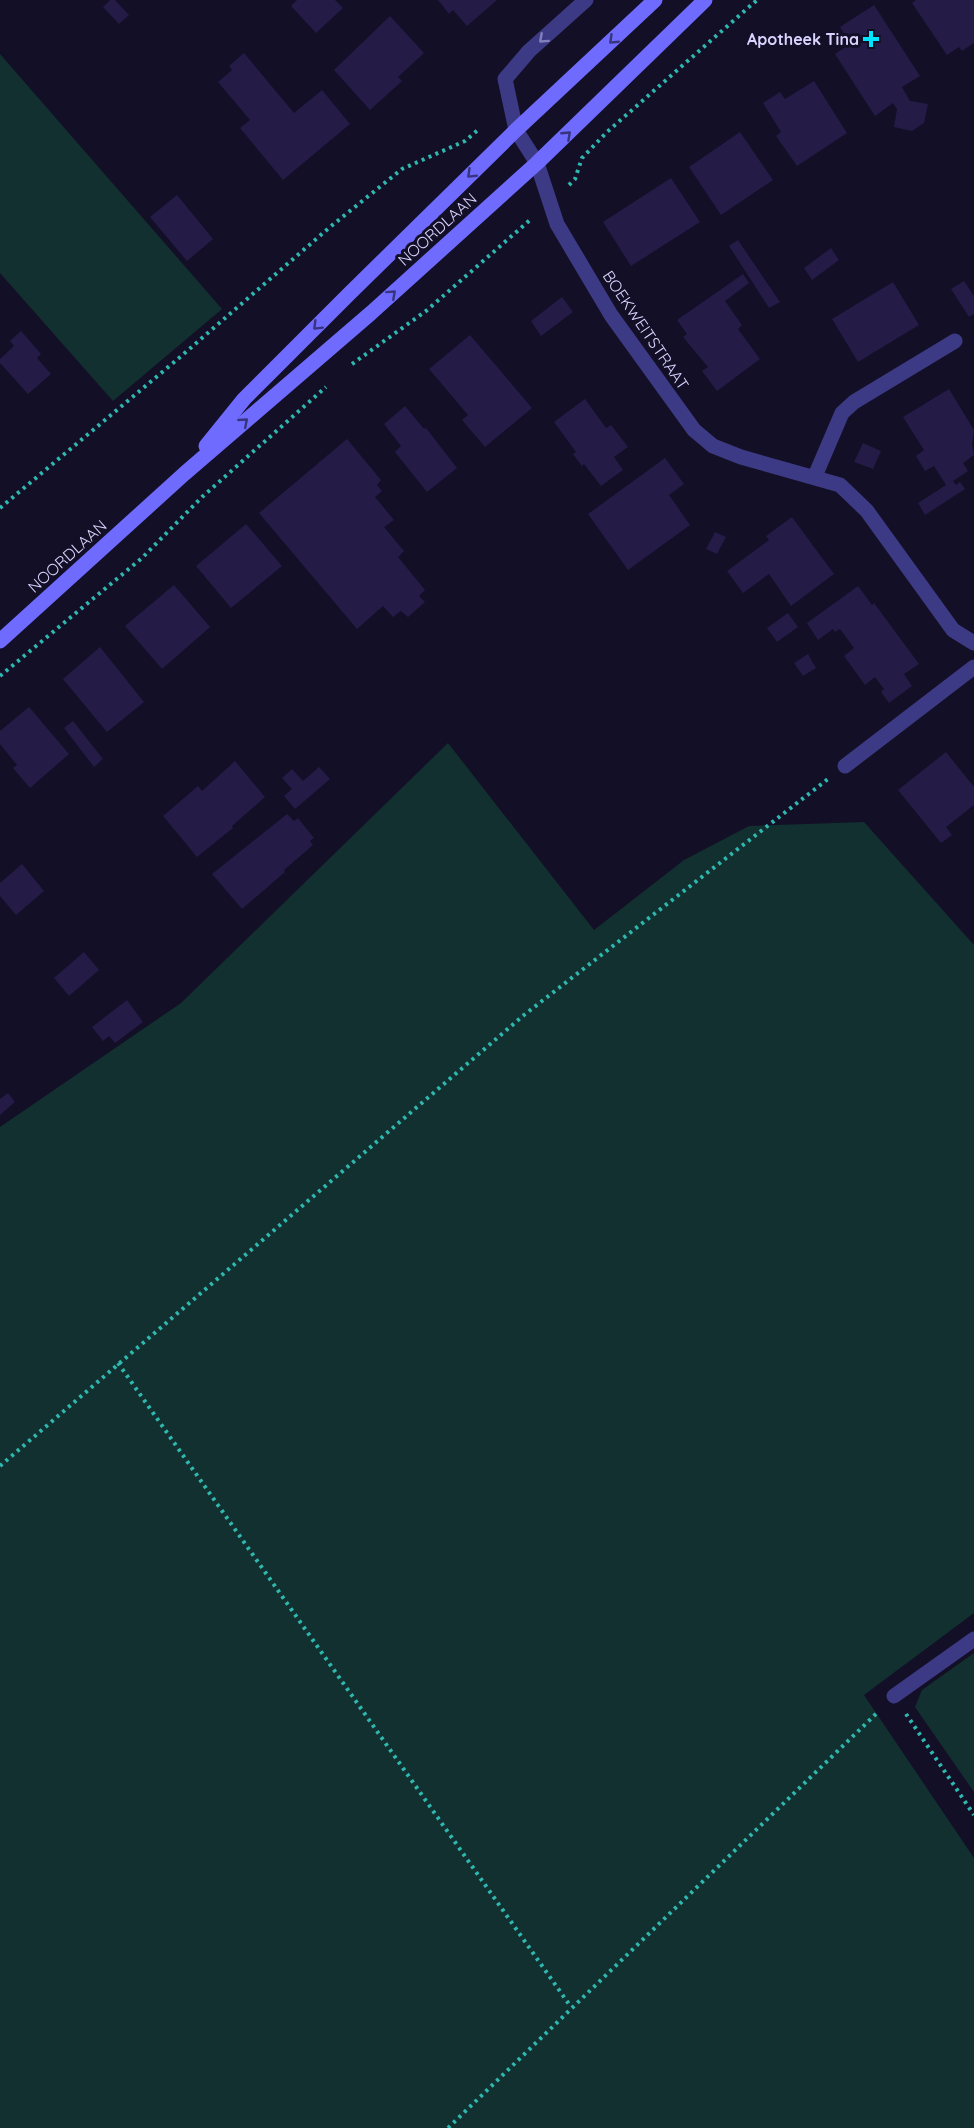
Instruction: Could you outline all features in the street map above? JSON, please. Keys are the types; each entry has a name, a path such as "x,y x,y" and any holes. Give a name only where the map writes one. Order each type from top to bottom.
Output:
{"main road":[{"name":"NOORDLAAN","path":"184,474 244,399 516,130 655,0"},
{"name":"NOORDLAAN","path":"0,641 184,474 371,313 537,163 705,0"}],"street":[{"path":"516,130 505,79 529,51 586,0"},
{"name":"BOEKWEITSTRAAT","path":"516,130 537,163 557,224 611,315 694,430 713,446 741,457 815,476 840,485 867,511 953,630 974,643"},
{"path":"815,476 842,413 854,402 955,340"},
{"path":"845,766 974,667"},
{"path":"894,1696 974,1639"}],"path":[{"path":"350,366 426,311 551,202 575,179 582,158 607,132 757,0"},
{"path":"0,508 188,351 330,227 402,169 465,141 511,105"},
{"path":"0,676 142,558 202,497 332,381"},
{"path":"0,1466 524,1015 845,766"},
{"path":"118,1363 572,2007"},
{"path":"448,2128 894,1696 974,1815"}],"green space":[{"path":"0,54 222,309 113,401 0,273"},
{"path":"448,743 594,930 684,860 749,826 864,822 974,945 974,1613 864,1695 974,1858 974,2128 0,2128 0,1127 181,1003"},
{"path":"974,1653 974,1792 915,1707 922,1690"}],"building":[{"path":"110,0 115,0 129,15 119,24 103,7"},
{"path":"297,0 335,0 343,8 316,33 291,6"},
{"path":"438,0 497,0 467,26 453,10 449,14"},
{"path":"916,0 974,0 974,43 962,51 959,47 947,55 912,3"},
{"path":"874,5 920,76 902,87 910,101 928,104 924,123 912,131 894,127 897,109 893,103 875,116 835,54 850,44 840,27"},
{"path":"390,16 424,53 398,77 402,81 370,110 334,70"},
{"path":"244,53 294,113 322,90 350,124 283,180 240,128 250,120 218,82 232,70 229,66"},
{"path":"814,81 847,133 797,166 776,136 781,132 763,103 780,92 785,99"},
{"path":"740,132 773,180 721,215 689,167"},
{"path":"671,178 700,222 631,266 603,222"},
{"path":"177,195 213,239 187,261 150,217"},
{"path":"738,240 780,302 769,308 729,246"},
{"path":"831,248 839,260 812,280 804,268"},
{"path":"743,274 749,283 725,301 742,325 738,329 760,359 717,391 702,371 708,367 683,337 687,334 677,320"},
{"path":"964,281 974,296 974,314 969,317 951,289"},
{"path":"893,282 919,325 858,362 832,319"},
{"path":"562,297 573,312 541,336 531,321"},
{"path":"21,331 41,354 37,358 51,374 28,394 0,363 0,359 14,346 10,341"},
{"path":"470,335 532,408 485,447 462,420 468,415 429,369"},
{"path":"949,389 974,430 972,445 974,455 963,463 968,471 953,481 956,485 960,482 965,489 925,515 918,503 946,485 934,466 925,471 916,456 924,450 903,417"},
{"path":"585,399 606,428 611,425 628,447 614,457 623,470 601,486 573,454 576,452 554,422"},
{"path":"405,406 424,429 426,428 457,468 427,492 395,452 401,446 384,424"},
{"path":"347,439 381,480 377,485 382,491 375,497 394,520 384,527 404,551 398,557 425,590 419,596 425,602 408,617 401,611 393,617 383,606 357,629 259,513"},
{"path":"863,443 881,451 873,469 854,462"},
{"path":"665,458 684,484 669,495 690,525 628,570 588,514"},
{"path":"792,517 834,574 791,606 769,574 743,593 727,571 769,540 766,536"},
{"path":"246,524 282,566 231,608 196,566"},
{"path":"715,532 726,537 717,554 706,549"},
{"path":"174,585 210,627 162,669 125,626"},
{"path":"858,586 872,605 874,603 919,664 904,674 912,686 889,703 881,692 884,689 875,677 865,685 844,656 854,648 840,629 835,632 833,629 818,640 807,623"},
{"path":"788,613 798,627 777,642 767,628"},
{"path":"100,647 144,702 107,732 63,679"},
{"path":"808,654 816,668 803,676 794,663"},
{"path":"29,707 69,754 30,788 13,768 17,765 0,744 0,731"},
{"path":"73,721 103,759 94,767 64,728"},
{"path":"946,752 974,787 974,805 946,827 952,835 941,843 898,790"},
{"path":"235,761 265,797 232,826 233,828 197,857 163,816 198,786 202,791"},
{"path":"319,767 330,779 295,809 284,796 292,789 282,778 292,769 303,781"},
{"path":"287,814 294,821 298,818 314,838 310,841 313,845 242,909 212,874"},
{"path":"22,864 44,891 16,915 0,896 0,883"},
{"path":"84,952 99,970 69,996 54,978"},
{"path":"127,1000 143,1022 115,1043 109,1036 103,1041 92,1027"},
{"path":"8,1093 15,1102 0,1115 0,1099"}],"place":[{"name":"Apotheek Tina","path":"871,39"}]}
